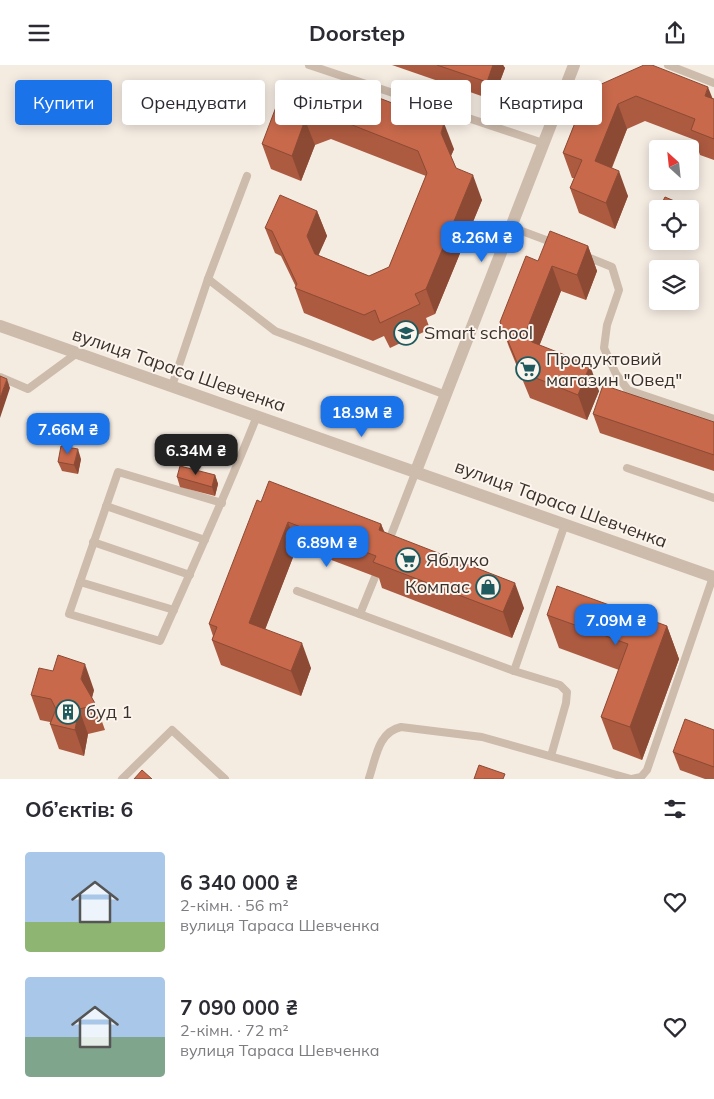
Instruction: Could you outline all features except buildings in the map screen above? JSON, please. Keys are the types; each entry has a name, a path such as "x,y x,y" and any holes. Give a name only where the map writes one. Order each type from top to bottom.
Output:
{"street":[{"path":"416,471 574,65"},
{"name":"вулиця Тараса Шевченка","path":"0,326 713,577"}],"lane":[{"path":"309,65 543,143"},
{"path":"668,65 714,83"},
{"path":"172,386 208,279 247,177"},
{"path":"511,227 566,248"},
{"path":"575,252 612,267 619,290 607,325 604,348 616,374 628,390 714,419"},
{"path":"208,279 274,331 446,395"},
{"path":"0,377 28,389 77,353"},
{"path":"222,503 118,472 69,614 160,641 222,503 256,415"},
{"path":"627,469 714,498"},
{"path":"386,548 416,471"},
{"path":"106,506 205,540"},
{"path":"514,671 565,524"},
{"path":"94,542 190,575"},
{"path":"360,614 375,577"},
{"path":"369,778 383,736 391,729 401,727 482,737 632,779 641,777 647,770 713,577"},
{"path":"80,582 174,610"},
{"path":"297,591 514,671 560,685 566,692 566,703 551,756"},
{"path":"122,779 172,729 225,779"}],"place":[{"name":"Smart school","path":"406,333"},
{"name":"Продуктовий магазин \"Овед\"","path":"528,369"},
{"name":"Яблуко","path":"408,560"},
{"name":"Компас","path":"488,587"},
{"name":"буд 1","path":"68,712"}]}
